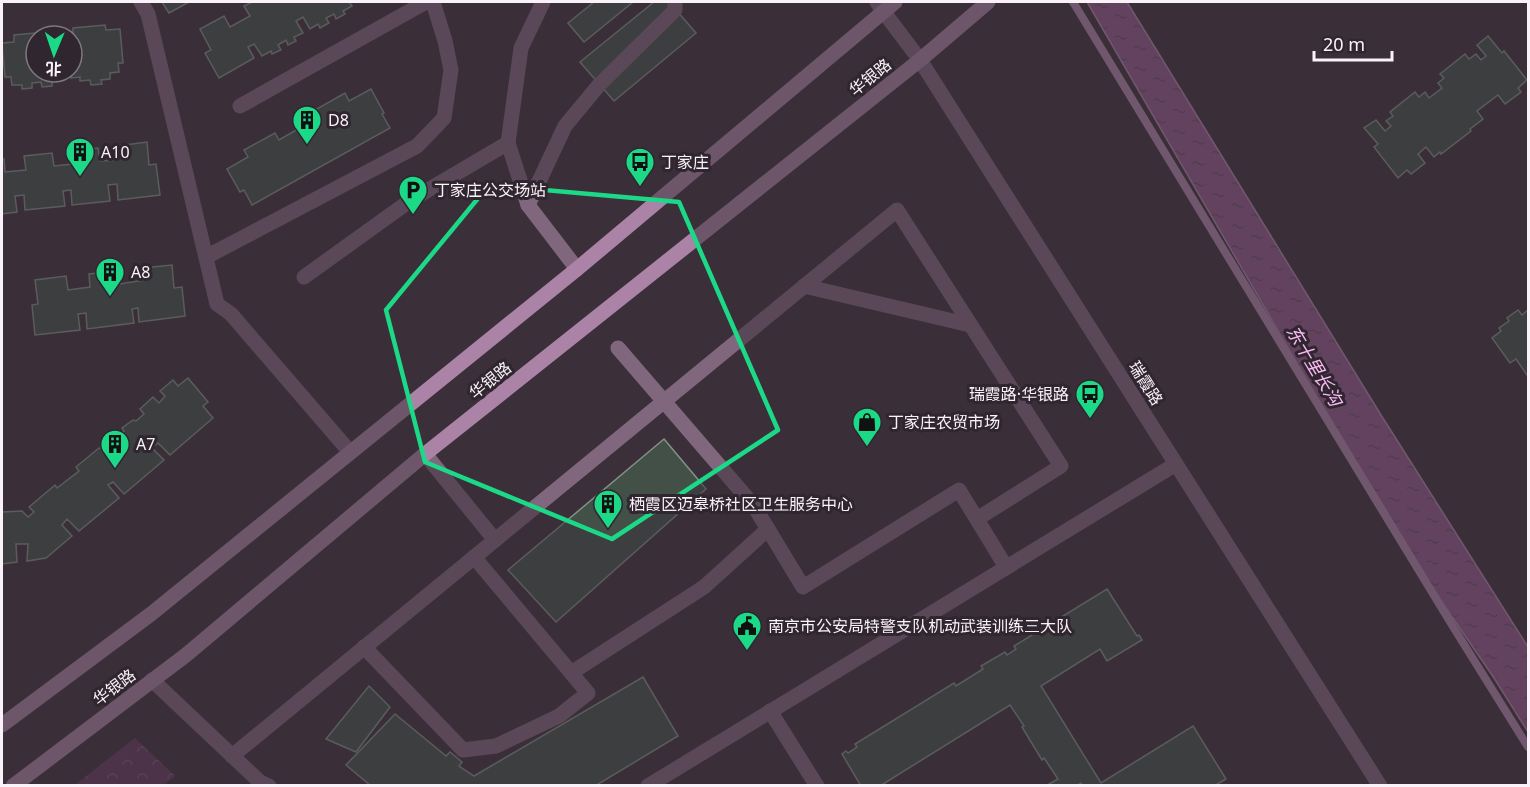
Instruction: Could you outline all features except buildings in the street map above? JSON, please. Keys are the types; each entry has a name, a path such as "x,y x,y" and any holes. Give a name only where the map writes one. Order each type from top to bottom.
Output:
{"main road":[{"name":"华银路","path":"2,725 151,614 577,269 880,6 895,2"},
{"name":"华银路","path":"13,786 186,655 425,454 920,60 988,2"}],"street":[{"path":"141,2 148,14 217,304 231,314 350,452"},
{"path":"240,106 426,2"},
{"path":"206,257 417,146 444,118 451,70 445,40 433,2"},
{"path":"543,2 521,48 508,143 528,205 577,269"},
{"path":"528,205 565,126 599,85 675,10 675,2"},
{"name":"瑞霞路","path":"880,6 920,60 1380,786"},
{"path":"304,277 411,200 508,143"},
{"path":"232,756 897,210 1061,466 977,519"},
{"path":"804,286 970,325"},
{"path":"618,348 754,506 804,587 959,490 1006,567"},
{"path":"425,454 495,540"},
{"path":"648,786 1176,464"},
{"path":"571,673 704,587 768,529"},
{"path":"364,647 463,750 496,746 559,716 588,693 474,557"},
{"path":"152,680 260,782 268,786"},
{"path":"771,711 817,786"}],"highlighted area":[{"path":"489,185 679,202 778,430 612,539 425,462 386,310"}],"green space":[{"path":"135,738 175,776 163,785 75,785"}],"water":[{"path":"1087,2 1127,2 1381,415 1528,647 1528,732 1494,678 1402,544"}],"waterway":[{"name":"东十里长沟","path":"1073,2 1528,747"}],"place":[{"name":"D8","path":"307,146"},
{"name":"A10","path":"80,178"},
{"name":"丁家庄","path":"640,188"},
{"name":"丁家庄公交场站","path":"413,216"},
{"name":"A8","path":"110,298"},
{"name":"瑞霞路·华银路","path":"1090,420"},
{"name":"丁家庄农贸市场","path":"867,448"},
{"name":"A7","path":"115,470"},
{"name":"栖霞区迈皋桥社区卫生服务中心","path":"608,530"},
{"name":"南京市公安局特警支队机动武装训练三大队","path":"747,652"}]}
